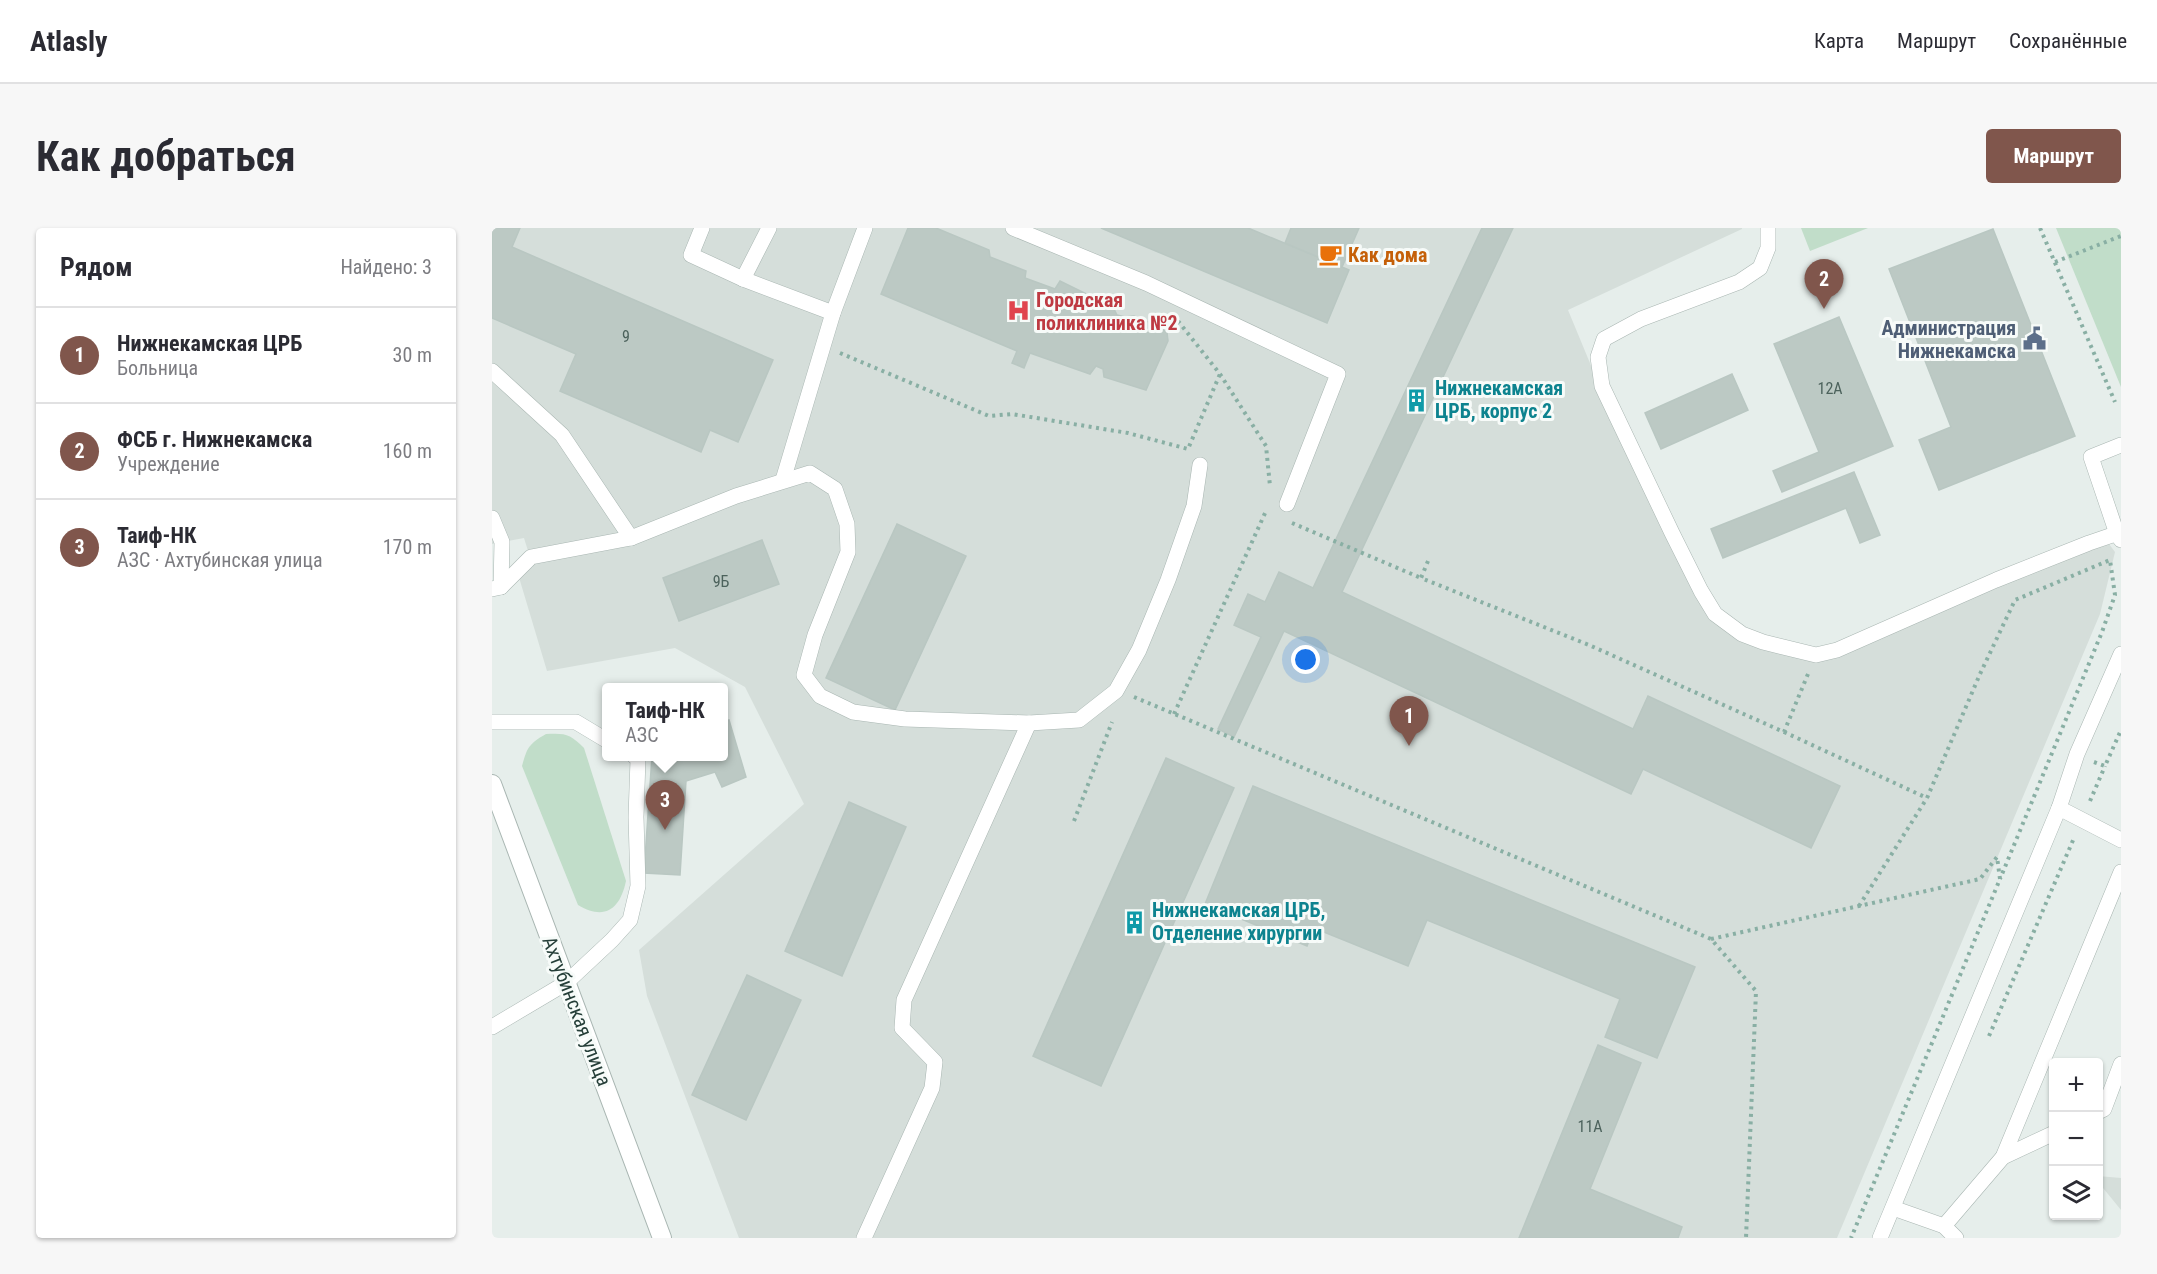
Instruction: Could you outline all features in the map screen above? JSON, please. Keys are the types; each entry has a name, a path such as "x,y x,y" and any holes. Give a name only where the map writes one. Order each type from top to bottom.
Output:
{"street":[{"name":"Ахтубинская улица","path":"492,783 662,1238"}],"lane":[{"path":"702,228 691,255 743,279 833,313"},
{"path":"743,279 769,228"},
{"path":"783,480 833,313 865,228"},
{"path":"1013,228 1146,283 1338,374 1287,504"},
{"path":"1768,228 1768,248 1760,268 1739,282 1641,319 1604,339 1598,357 1602,386 1701,591 1715,614 1742,634 1815,657 1837,650 1996,580 2089,543 2120,536 2091,457 2121,445"},
{"path":"492,371 562,435 631,538"},
{"path":"497,588 531,557 631,538 736,496 810,473 835,489 847,524 848,552 815,635 804,675 820,696 853,712 905,719 1029,723 1079,720 1116,691 1139,650 1168,580 1194,506 1200,465"},
{"path":"492,518 502,542 497,588"},
{"path":"1880,1238 2059,808 2077,754 2121,654"},
{"path":"492,722 576,722 602,738"},
{"path":"864,1238 932,1088 934,1062 902,1028 904,1000 1029,723"},
{"path":"492,1027 566,983 630,920 638,886 636,817 638,761"},
{"path":"2059,808 2121,840"},
{"path":"1944,1226 2003,1157 2121,872"},
{"path":"2103,1110 2121,1064"},
{"path":"2003,1157 2049,1135"},
{"path":"1893,1208 1944,1226 1956,1238"}],"path":[{"path":"2040,228 2115,402"},
{"path":"2055,262 2121,236"},
{"path":"1176,319 1220,374 1266,446 1271,497"},
{"path":"831,349 988,416 1012,414 1128,433 1188,449 1220,374"},
{"path":"1174,714 1268,504"},
{"path":"1266,512 1276,516"},
{"path":"1286,520 1421,578 1589,645 1927,798"},
{"path":"1851,1238 2102,632 2115,595 2110,560 2015,600 1980,674 1927,798 1859,906"},
{"path":"1421,578 1428,561"},
{"path":"1784,732 1815,657"},
{"path":"1133,697 1711,939 1756,991 1746,1238"},
{"path":"1074,821 1115,714"},
{"path":"1988,1039 2105,766"},
{"path":"1711,939 1980,879 1997,857 2000,879"}],"shaded area":[{"path":"492,228 1742,228 1568,310 1609,409 1709,612 1803,659 2095,545 2109,544 2115,552 2100,614 1837,1238 739,1238 647,996 639,950 804,804 745,687 675,648 547,671 518,574 533,567 524,538 492,544"},
{"path":"2103,1176 2121,1178 2121,1210 2103,1188"}],"green space":[{"path":"1801,228 1868,228 1810,251"},
{"path":"2056,228 2121,228 2121,387"},
{"path":"546,734 567,735 584,748 626,881 620,899 610,910 596,912 578,905 522,766 525,754 530,747"}],"building":[{"path":"492,228 520,228 512,247 773,360 738,442 710,430 701,452 560,391 576,354 492,318"},
{"name":"Городская поликлиника №2","path":"908,228 936,228 989,250 990,257 1026,271 1025,278 1055,289 1060,281 1113,307 1117,315 1134,316 1160,327 1167,333 1168,341 1146,390 1104,377 1103,369 1096,366 1090,374 1030,353 1024,368 1012,363 1017,351 881,294"},
{"path":"1101,228 1248,228 1349,270 1327,323"},
{"name":"Как дома","path":"1291,228 1359,228 1342,267 1285,243"},
{"name":"Нижнекамская ЦРБ, корпус 2","path":"1482,228 1513,228 1342,592 1633,729 1648,696 1840,786 1811,848 1643,769 1631,794 1284,631 1234,737 1218,729 1261,637 1234,625 1248,594 1265,602 1279,572 1313,588"},
{"path":"1993,229 2075,436 1939,490 1919,440 1951,427 1889,269"},
{"path":"1839,317 1893,446 1782,492 1773,471 1819,452 1774,344"},
{"path":"1732,374 1748,410 1661,449 1645,413"},
{"path":"1854,472 1880,535 1860,543 1846,508 1723,558 1711,529"},
{"path":"897,524 966,556 895,710 826,678"},
{"path":"762,540 779,584 679,621 663,578"},
{"path":"728,720 746,777 722,787 715,772 686,781 680,875 644,873 652,761 728,761"},
{"name":"Нижнекамская ЦРБ, Отделение хирургии","path":"1166,758 1234,788 1101,1086 1033,1056"},
{"path":"1253,786 1695,967 1657,1058 1605,1037 1620,999 1427,920 1408,966 1314,928 1307,946 1205,904"},
{"path":"849,802 906,827 842,976 785,951"},
{"path":"747,975 801,1000 746,1120 692,1095"},
{"path":"1598,1045 1641,1063 1590,1189 1682,1227 1678,1238 1519,1238"}],"place":[{"name":"Как дома","path":"1330,255"},
{"name":"ФСБ г. Нижнекамска","path":"1824,309"},
{"name":"Городская поликлиника №2","path":"1018,311"},
{"name":"Администрация Нижнекамска","path":"2034,339"},
{"name":"Нижнекамская ЦРБ, корпус 2","path":"1417,400"},
{"name":"Нижнекамская ЦРБ","path":"1409,746"},
{"name":"Таиф-НК","path":"665,830"},
{"name":"Нижнекамская ЦРБ, Отделение хирургии","path":"1134,922"}]}
